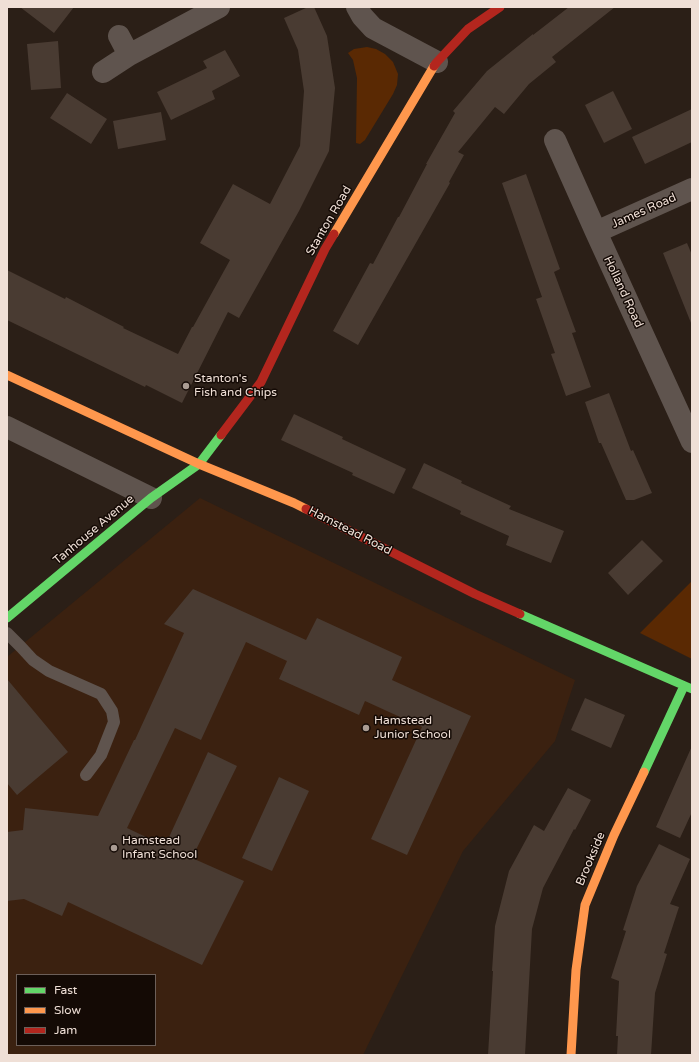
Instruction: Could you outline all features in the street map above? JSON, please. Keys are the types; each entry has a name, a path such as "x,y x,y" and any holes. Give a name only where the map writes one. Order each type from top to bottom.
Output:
{"street":[{"path":"103,72 129,55 219,7"},
{"path":"357,7 362,16 373,28 437,62"},
{"name":"Stanton Road","path":"200,464 261,382 325,249 437,62 468,29 500,7"},
{"path":"119,36 129,55"},
{"name":"Holland Road","path":"555,140 692,442"},
{"name":"James Road","path":"596,232 692,189"},
{"name":"Hamstead Road","path":"7,375 200,464 294,503 475,594 688,688"},
{"path":"7,427 151,498"},
{"name":"Tanhouse Avenue","path":"7,618 151,498 200,464"},
{"name":"Brookside","path":"571,1055 576,970 585,905 614,835 688,688"}],"lane":[{"path":"7,633 33,660 49,671 101,694 112,711 114,722 101,755 86,775"}],"shaded area":[{"path":"367,47 376,49 385,54 393,62 398,74 397,85 393,94 365,140 360,144 356,143 357,78 353,60 348,53 354,49"},
{"path":"200,498 575,680 555,741 463,851 363,1055 7,1055 7,657"},
{"path":"692,581 692,659 640,633"}],"building":[{"path":"20,7 74,7 54,33"},
{"path":"308,7 314,7 327,36 335,88 329,151 299,211 239,318 228,312 182,403 146,385 145,387 7,320 7,270 65,299 66,297 124,327 123,328 178,354 230,260 200,243 233,184 270,204 300,146 304,91 298,50 284,18"},
{"path":"569,7 615,7 552,57 556,62 529,84 504,114 495,107 458,152 464,155 449,182 450,183 358,345 333,331 370,263 373,264 399,217 426,164 455,113 453,111 487,71"},
{"path":"58,41 61,88 31,90 27,44"},
{"path":"225,50 240,76 212,91 215,99 171,120 157,92 207,68 203,61"},
{"path":"613,91 632,129 604,143 585,105"},
{"path":"67,93 107,119 91,144 50,118"},
{"path":"692,109 692,142 645,164 632,137"},
{"path":"161,112 166,140 118,149 113,121"},
{"path":"526,174 560,269 554,272 576,332 572,333 591,387 566,396 551,354 555,353 536,299 542,297 502,183"},
{"path":"687,243 692,255 692,323 663,253"},
{"path":"609,393 631,451 633,450 652,493 634,500 626,500 601,443 599,443 585,402"},
{"path":"294,414 343,437 342,439 406,469 394,494 352,475 353,473 281,440"},
{"path":"424,463 462,481 461,483 511,506 509,509 564,531 551,563 506,545 509,536 460,514 461,511 412,488"},
{"path":"642,540 663,561 628,595 608,573"},
{"path":"193,589 306,640 317,618 402,657 392,680 471,716 407,855 371,839 422,727 365,701 359,715 279,679 287,661 246,642 201,740 175,728 127,828 165,846 208,752 237,766 192,858 244,881 202,965 68,902 62,916 24,899 7,901 7,832 23,830 25,808 98,816 184,633 164,624"},
{"path":"7,679 68,752 17,795 7,783"},
{"path":"585,698 625,715 611,748 571,730"},
{"path":"692,746 692,812 680,838 656,827"},
{"path":"279,777 309,791 272,871 242,858"},
{"path":"568,788 591,800 543,888 532,929 525,1055 488,1055 495,926 509,871 534,825 544,831"},
{"path":"659,844 690,859 670,904 679,907 664,953 667,954 655,993 651,1055 617,1055 618,1036 616,1036 619,981 611,978 626,931 623,930 637,886"}],"traffic: fast":[{"path":"7,618 151,498 199,464 221,435"},
{"path":"520,614 692,689"},
{"path":"644,772 684,686"}],"traffic: slow":[{"path":"334,234 434,66"},
{"path":"7,375 199,464 306,509"},
{"path":"571,1055 576,970 585,905 614,835 644,772"}],"traffic: jam":[{"path":"434,66 468,29 500,7"},
{"path":"221,435 261,382 325,249 334,234"},
{"path":"306,509 475,594 520,614"}],"place":[{"name":"Stanton's Fish and Chips","path":"186,386"},
{"name":"Hamstead Junior School","path":"366,728"},
{"name":"Hamstead Infant School","path":"114,848"}]}
